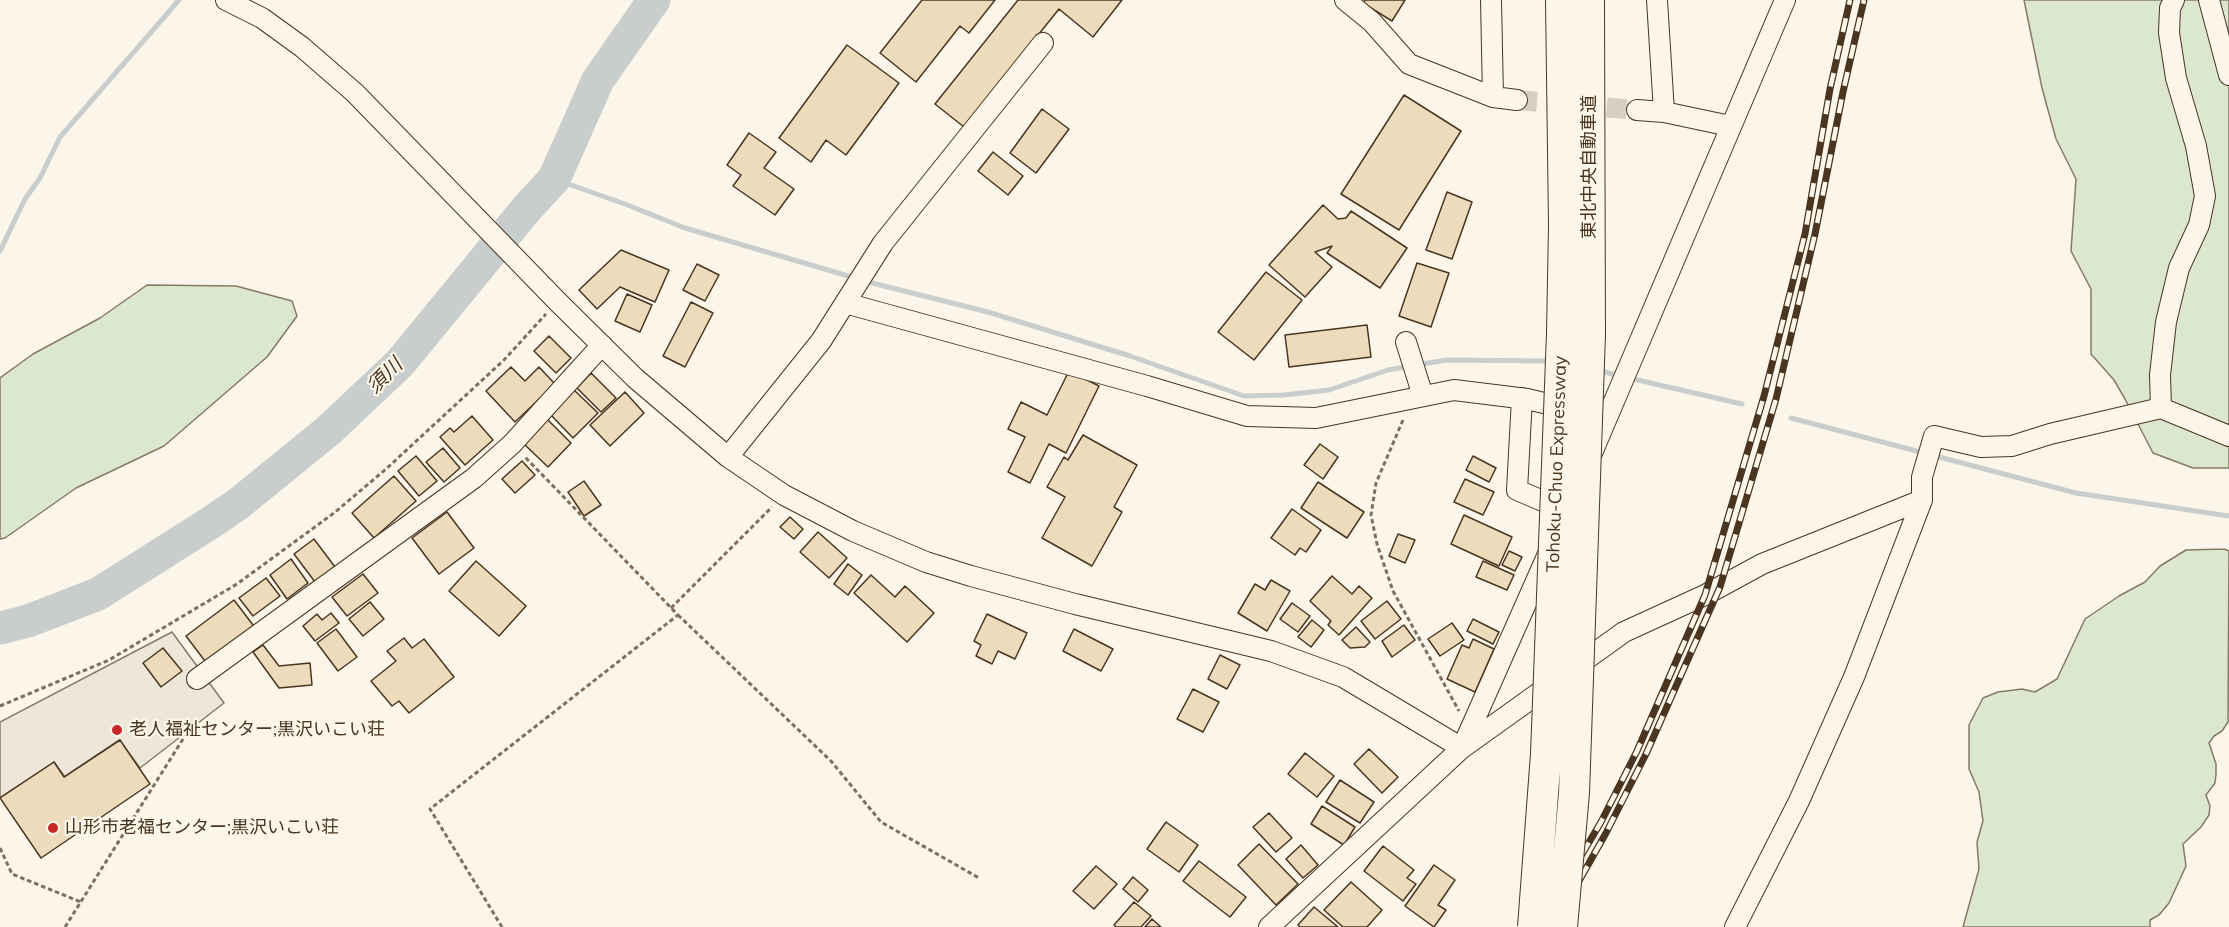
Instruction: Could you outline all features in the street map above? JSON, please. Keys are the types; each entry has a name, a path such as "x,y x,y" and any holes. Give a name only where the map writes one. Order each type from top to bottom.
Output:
{"highway":[{"name":"Tohoku-Chuo Expressway","path":"1561,0 1564,226 1576,333 1574,793 1562,927"},
{"name":"東北中央自動車道","path":"1576,333 1588,0"},
{"name":"Tohoku-Chuo Expressway","path":"1533,927 1576,333"}],"street":[{"path":"226,0 262,18 302,47 355,93 635,378 728,457 784,495 853,531 937,565 1075,604 1271,651 1342,677 1466,739"},
{"path":"1345,0 1372,22 1410,64 1493,97 1517,100"},
{"path":"1491,0 1493,97"},
{"path":"1657,0 1664,112"},
{"path":"1466,739 1567,511 1785,0"},
{"path":"2161,408 2160,375 2166,322 2179,268 2199,225 2205,196 2196,147 2176,78 2169,33 2170,8 2174,0"},
{"path":"2209,0 2229,75"},
{"path":"728,457 821,341 883,243 1043,43"},
{"path":"1637,110 1664,112 1730,126"},
{"path":"849,296 1246,416 1316,418 1418,392 1454,390 1522,398 1608,414"},
{"path":"1406,344 1418,392"},
{"path":"197,679 474,478 512,444 602,345"},
{"path":"1522,398 1517,490 1567,511"},
{"path":"1735,927 1799,801 1854,677 1922,500 1922,477 1934,436 1981,447 2012,446 2050,434 2161,408 2229,436"},
{"path":"1269,927 1323,879 1466,739 1624,632 1762,564 1922,500"}],"path":[{"path":"0,706 109,660 201,606 275,556 334,513 448,414 504,360 558,302"},
{"path":"1418,392 1396,433 1376,483 1371,515 1377,543 1393,591 1466,739"},
{"path":"512,444 678,615 831,761 881,822 979,878"},
{"path":"671,608 784,495"},
{"path":"502,927 430,810 678,615"},
{"path":"65,927 188,731"},
{"path":"0,848 12,874 81,902"}],"green space":[{"path":"2024,0 2229,0 2229,468 2193,468 2153,453 2114,380 2091,354 2091,289 2071,251 2076,179 2056,139 2042,88"},
{"path":"147,285 236,286 292,301 297,316 267,357 164,446 76,488 5,538 0,539 0,378 33,354 100,318"},
{"path":"2224,549 2229,551 2228,722 2209,743 2216,764 2216,774 2215,783 2206,795 2210,806 2209,815 2201,827 2183,844 2186,866 2169,903 2159,915 2150,920 2150,927 1963,927 1979,869 1977,842 1983,821 1979,792 1969,769 1969,725 1983,698 1998,692 2022,689 2035,692 2057,679 2085,619 2145,582 2160,566 2186,550"}],"shaded area":[{"path":"172,632 224,703 140,768 119,740 65,777 54,762 0,798 0,722"}],"building":[{"path":"922,0 995,0 969,33 960,26 916,82 880,53"},
{"path":"1018,0 1122,0 1093,37 1059,9 964,127 935,104"},
{"path":"1365,0 1405,0 1392,21 1363,3"},
{"path":"847,45 899,83 846,155 826,140 811,162 779,138"},
{"path":"1404,95 1461,131 1399,230 1341,194"},
{"path":"1042,109 1069,129 1036,173 1010,153"},
{"path":"749,133 776,152 764,168 794,189 775,215 733,186 741,175 727,165"},
{"path":"993,152 1023,176 1008,195 978,171"},
{"path":"1447,192 1472,202 1452,259 1426,250"},
{"path":"1323,205 1338,219 1346,218 1351,211 1407,248 1380,288 1327,253 1332,246 1315,252 1332,267 1305,297 1269,265"},
{"path":"621,250 669,270 655,302 620,287 597,309 579,290"},
{"path":"1417,263 1449,273 1431,327 1399,316"},
{"path":"697,264 719,275 705,301 683,290"},
{"path":"1266,272 1302,300 1254,360 1218,332"},
{"path":"627,294 652,305 640,332 615,321"},
{"path":"691,302 713,313 685,367 663,356"},
{"path":"1367,325 1371,357 1289,367 1285,335"},
{"path":"549,336 571,358 556,373 534,351"},
{"path":"511,367 525,381 539,367 555,384 515,422 486,391"},
{"path":"1069,371 1099,386 1066,453 1049,444 1030,483 1008,472 1025,437 1008,429 1021,402 1047,415"},
{"path":"591,373 616,398 601,412 577,388"},
{"path":"574,390 598,413 573,438 550,414"},
{"path":"625,392 644,413 610,446 590,425"},
{"path":"472,416 493,440 465,465 440,437 450,428 454,432"},
{"path":"547,419 571,443 548,467 523,443"},
{"path":"1083,435 1137,465 1114,507 1122,512 1092,566 1042,538 1065,497 1047,487 1064,457 1068,460"},
{"path":"1320,444 1338,457 1323,479 1304,465"},
{"path":"443,448 460,468 444,482 426,462"},
{"path":"416,456 437,481 419,496 398,471"},
{"path":"1473,456 1496,468 1489,482 1466,470"},
{"path":"522,461 535,475 515,493 502,479"},
{"path":"394,476 416,501 374,538 352,513"},
{"path":"1465,479 1494,492 1483,515 1454,502"},
{"path":"584,481 601,505 584,516 568,492"},
{"path":"1318,482 1364,512 1347,538 1301,508"},
{"path":"1292,509 1321,530 1306,552 1300,548 1295,555 1271,538"},
{"path":"447,512 474,548 439,574 412,538"},
{"path":"1464,515 1512,537 1499,566 1451,544"},
{"path":"790,517 803,529 794,539 780,527"},
{"path":"818,532 847,558 829,578 800,552"},
{"path":"1398,534 1415,540 1405,563 1389,556"},
{"path":"314,539 335,567 315,582 294,554"},
{"path":"1509,551 1522,557 1515,571 1502,565"},
{"path":"291,559 308,583 287,599 270,575"},
{"path":"476,561 526,606 499,636 449,591"},
{"path":"1483,561 1514,575 1507,590 1476,577"},
{"path":"848,564 862,575 848,595 834,584"},
{"path":"363,574 378,593 347,616 332,597"},
{"path":"871,575 895,597 905,586 934,613 907,642 854,593"},
{"path":"1332,576 1352,594 1359,586 1372,598 1339,635 1328,625 1331,621 1310,601"},
{"path":"266,578 280,596 253,616 239,598"},
{"path":"1271,580 1290,591 1267,631 1238,613 1255,584 1265,590"},
{"path":"234,600 256,629 208,665 186,636"},
{"path":"1387,601 1401,619 1375,639 1361,621"},
{"path":"370,602 384,619 363,636 349,619"},
{"path":"1292,603 1310,616 1298,632 1280,619"},
{"path":"331,613 339,623 315,641 303,626 317,614 322,620"},
{"path":"987,614 1027,633 1015,659 998,651 992,664 976,656 981,645 974,641"},
{"path":"1473,619 1499,632 1493,644 1467,631"},
{"path":"1312,620 1324,630 1311,647 1298,637"},
{"path":"1452,623 1464,640 1440,656 1428,639"},
{"path":"1404,625 1415,640 1392,657 1382,641"},
{"path":"1356,627 1370,642 1365,647 1350,648 1342,640"},
{"path":"336,629 357,657 338,671 317,643"},
{"path":"1074,629 1113,649 1101,671 1063,651"},
{"path":"404,638 412,648 424,639 454,677 409,713 399,701 392,706 371,681 396,661 387,651"},
{"path":"1473,639 1494,649 1475,692 1447,679 1462,645 1469,648"},
{"path":"263,645 279,666 310,663 312,685 279,688 253,652"},
{"path":"163,648 182,671 161,687 143,663"},
{"path":"1220,655 1240,665 1227,689 1208,679"},
{"path":"1193,689 1219,702 1203,732 1177,719"},
{"name":"山形市老福センター;黒沢いこい荘","path":"120,740 150,784 41,858 0,798 54,762 64,777"},
{"path":"1369,749 1398,777 1382,793 1354,764"},
{"path":"1305,753 1334,776 1317,797 1288,774"},
{"path":"1340,780 1374,802 1360,823 1326,802"},
{"path":"1322,806 1355,827 1344,845 1311,824"},
{"path":"1269,813 1292,838 1276,852 1253,827"},
{"path":"1166,822 1198,845 1179,872 1147,849"},
{"path":"1259,844 1298,884 1276,905 1238,865"},
{"path":"1301,845 1318,865 1303,878 1286,859"},
{"path":"1383,846 1414,870 1407,878 1416,884 1403,901 1364,871"},
{"path":"1199,861 1246,897 1230,917 1183,881"},
{"path":"1434,865 1455,880 1438,905 1446,910 1434,927 1405,906"},
{"path":"1096,866 1117,884 1094,909 1073,891"},
{"path":"1133,877 1148,890 1138,902 1123,889"},
{"path":"1351,882 1382,910 1367,927 1343,927 1324,910"},
{"path":"1134,902 1151,916 1141,927 1116,927 1114,925"},
{"path":"1314,907 1338,927 1300,927 1298,925"},
{"path":"1152,919 1161,927 1145,927"}],"waterway":[{"path":"0,251 25,199 40,178 60,137 179,0"},
{"name":"須川","path":"0,628 28,621 98,594 210,523 238,504 329,430 400,363 528,207 554,179 598,80 654,0"},
{"path":"554,179 685,228 855,278"},
{"path":"864,281 988,312 1130,356 1244,396 1284,395 1329,390 1388,370 1446,360 1553,361"},
{"path":"1597,370 1620,376"},
{"path":"1629,378 1742,404"},
{"path":"1791,418 2076,493 2229,516"}],"tunnel":[{"path":"1517,100 1637,110"}],"railway":[{"path":"1539,927 1601,822 1637,751 1705,595 1764,396 1805,234 1830,89 1850,0"},
{"path":"1553,927 1606,833 1646,754 1720,587 1776,399 1815,234 1864,0"}],"place":[{"name":"老人福祉センター;黒沢いこい荘","path":"117,730"},
{"name":"山形市老福センター;黒沢いこい荘","path":"53,828"}]}
